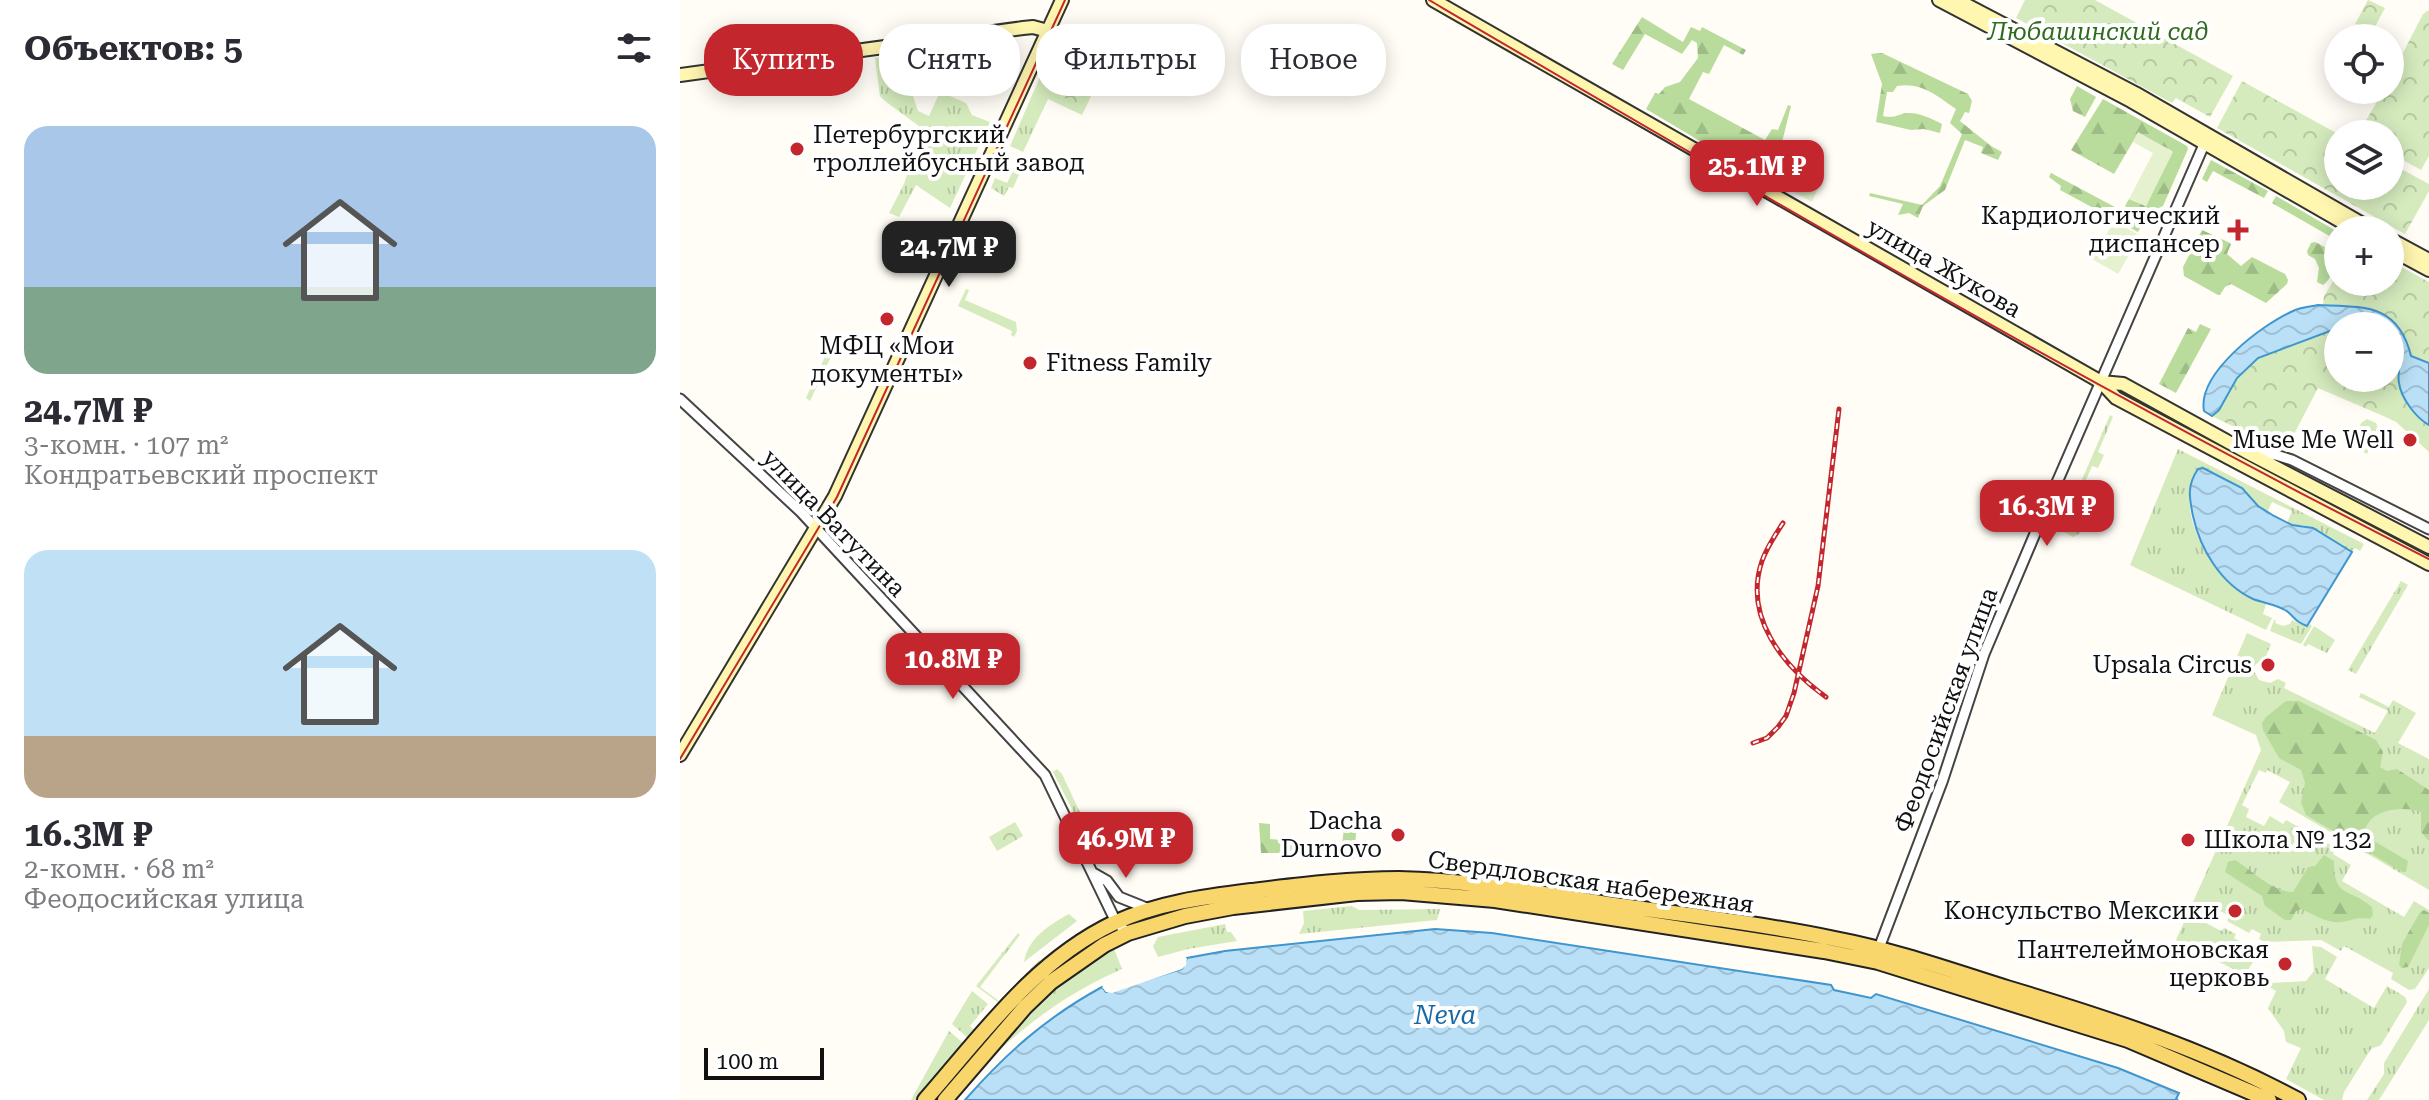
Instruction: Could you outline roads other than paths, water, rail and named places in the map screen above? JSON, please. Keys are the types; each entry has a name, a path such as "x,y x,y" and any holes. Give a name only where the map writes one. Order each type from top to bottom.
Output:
{"main road":[{"path":"1051,24 1062,0"},
{"name":"улица Жукова","path":"1433,0 2101,382 2116,398 2429,564"},
{"path":"1939,0 2207,139 2347,216"},
{"path":"1957,0 2135,93 2333,216"},
{"path":"680,75 1036,28"},
{"path":"680,755 835,496 1036,57"},
{"path":"2404,247 2429,260"},
{"path":"2404,257 2429,270"},
{"name":"улица Жукова","path":"2101,382 2123,384 2429,547"},
{"name":"Свердловская набережная","path":"925,1100 1002,1010 1042,970 1116,922 1178,902 1308,884 1403,879 1512,890 1760,926 1879,948 2134,1027 2219,1062 2298,1100"},
{"name":"Свердловская набережная","path":"945,1100 1025,1007 1051,982 1104,945 1128,933 1152,924 1213,910 1357,893 1401,892 1495,900 1878,962 2128,1040 2269,1100"}],"street":[{"name":"Феодосийская улица","path":"1879,948 1942,782 1984,654 2207,139"},
{"name":"улица Ватутина","path":"680,399 815,527 1045,775 1116,922 1128,933"},
{"path":"2252,455 2276,455 2292,460 2429,529"},
{"name":"улица Ватутина","path":"1093,873 1107,881 1119,897 1151,909"}],"water":[{"path":"2318,305 2350,306 2379,312 2324,312 2324,333 2258,358 2237,378 2219,410 2212,416 2204,411 2205,396 2221,366 2250,338 2296,310"},
{"path":"2404,337 2411,356 2429,363 2429,425 2414,413 2403,395"},
{"path":"2203,468 2242,488 2258,506 2274,516 2292,525 2313,528 2352,552 2307,626 2285,610 2242,592 2214,564 2196,528 2191,503 2192,480 2198,469"},
{"name":"Neva","path":"1435,929 1492,933 1831,985 1834,990 1871,998 1876,994 2118,1068 2179,1093 2178,1100 965,1100 1028,1037 1102,987 1106,992 1182,969 1187,958 1225,951"}],"tram line":[{"path":"680,759 837,497 1065,0"},
{"path":"1429,0 2049,357 2429,559"}],"railway":[{"path":"1753,743 1767,738 1778,727 1786,716 1794,693 1818,586 1839,409"},
{"path":"1783,523 1762,561 1758,602 1771,638 1782,655 1795,671 1826,697"}],"place":[{"name":"Петербургский троллейбусный завод","path":"797,149"},
{"name":"Кардиологический диспансер","path":"2238,230"},
{"name":"МФЦ «Мои документы»","path":"887,319"},
{"name":"Fitness Family","path":"1030,363"},
{"name":"Muse Me Well","path":"2410,440"},
{"name":"Upsala Circus","path":"2268,665"},
{"name":"Dacha Durnovo","path":"1398,835"},
{"name":"Школа № 132","path":"2188,840"},
{"name":"Консульство Мексики","path":"2235,911"},
{"name":"Пантелеймоновская церковь","path":"2285,964"}],"park label":[{"name":"Любашинский сад","path":"2098,32"}]}
